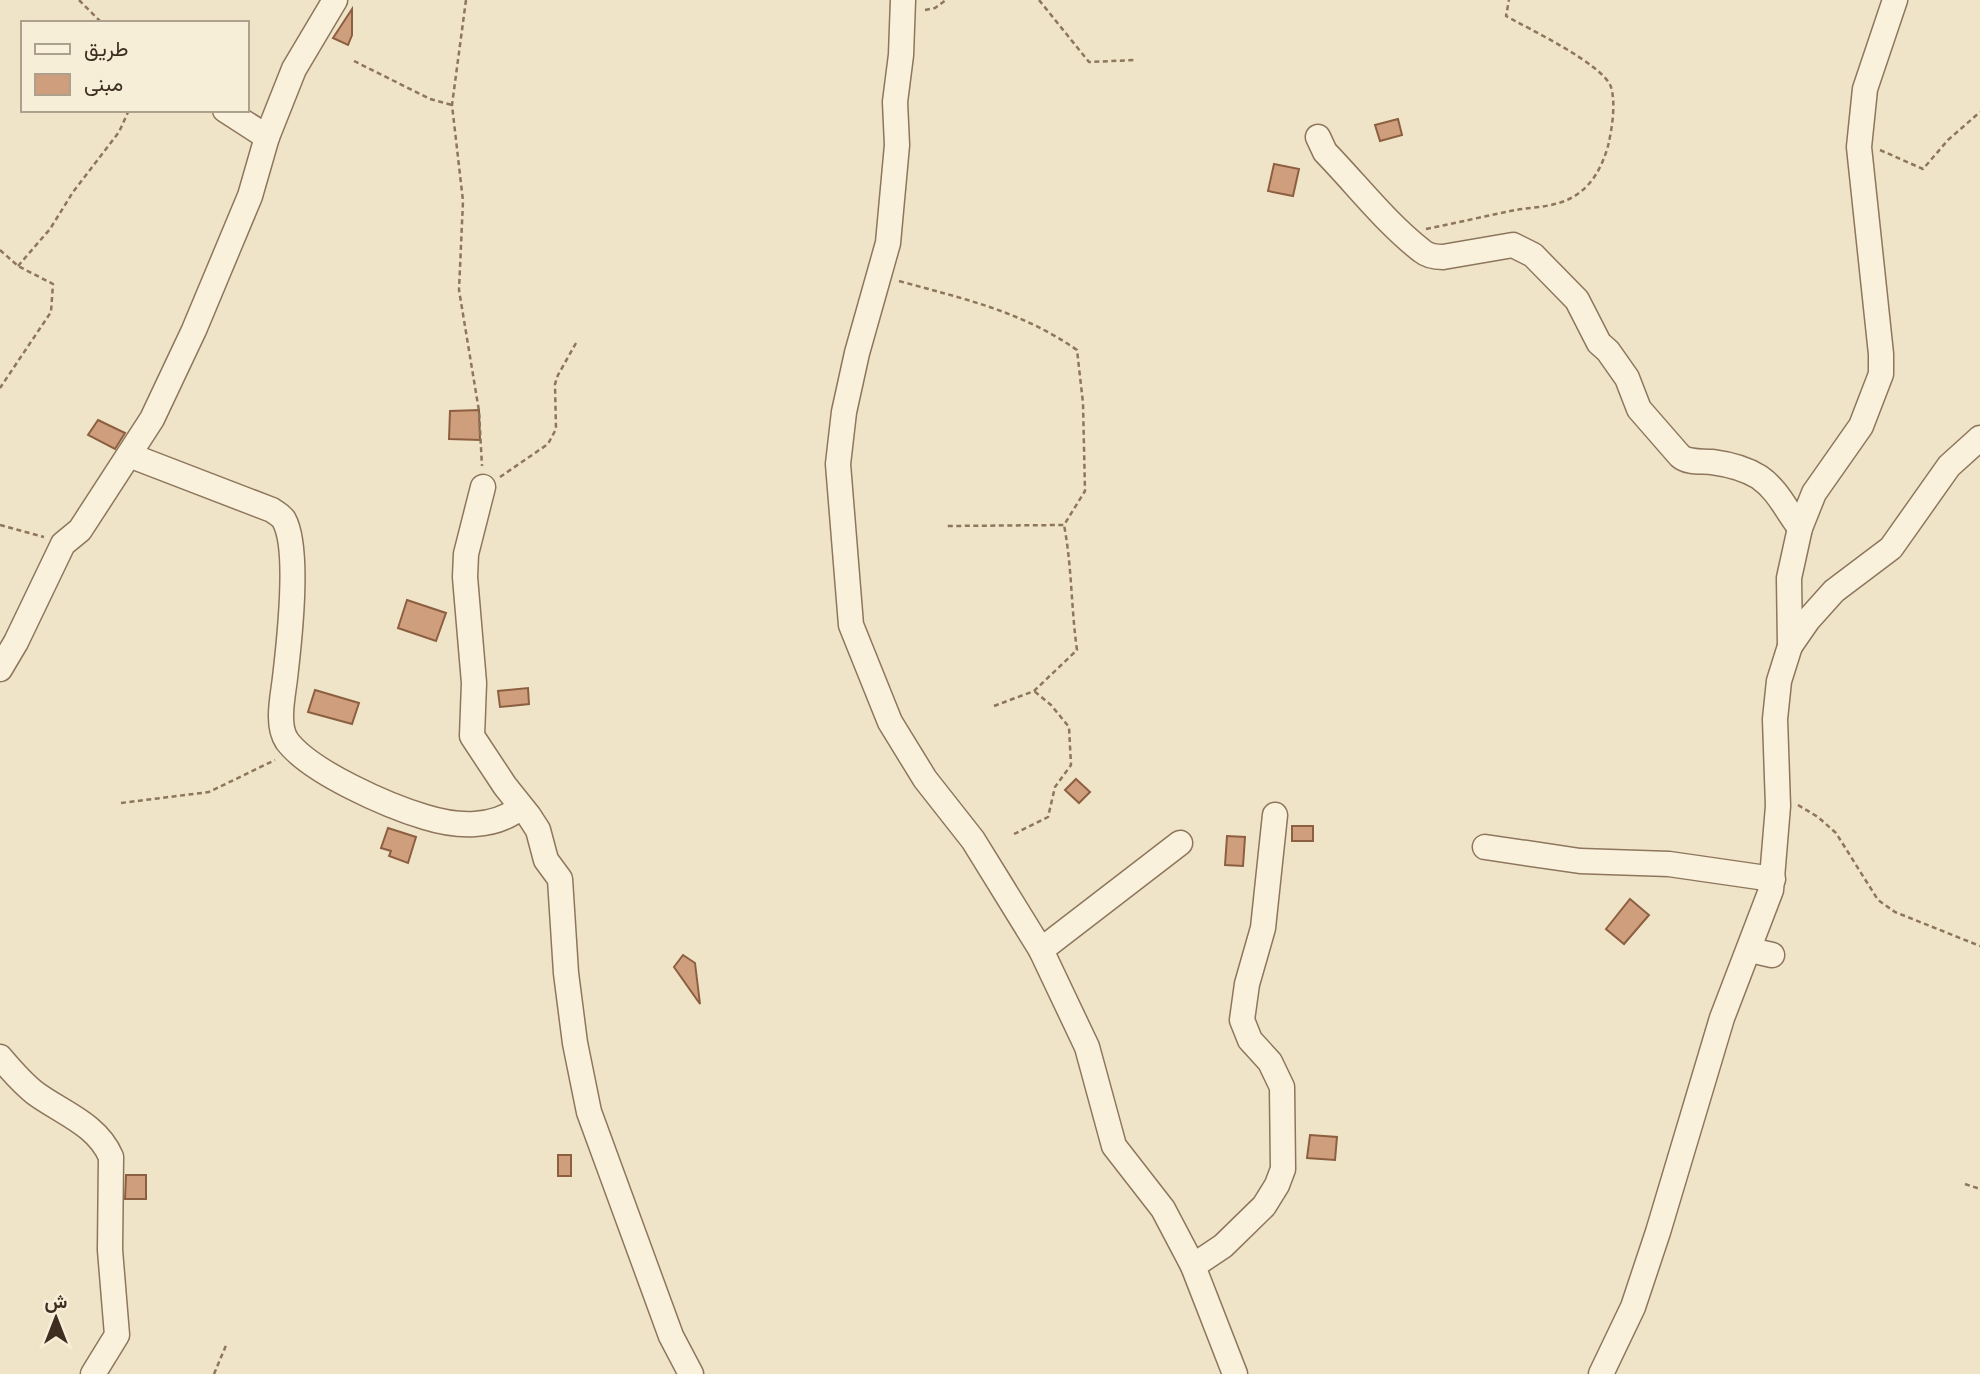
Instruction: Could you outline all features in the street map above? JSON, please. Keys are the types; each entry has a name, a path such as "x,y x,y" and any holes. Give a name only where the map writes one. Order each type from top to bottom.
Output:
{"street":[{"path":"0,669 64,544 80,530 152,419 194,330 250,196 267,137 294,69 335,0"},
{"path":"1790,646 1789,578 1800,528 1814,493 1861,426 1881,374 1859,147 1865,89 1895,0"},
{"path":"904,7 895,102 897,145 887,243 857,353 844,412 838,464 851,625 890,722 925,779 973,840 1041,950 1087,1046 1114,1146 1163,1209 1193,1266 1235,1374"},
{"path":"228,112 267,137"},
{"path":"1318,136 1325,152 1397,230 1423,252 1436,257 1513,245 1534,255 1577,300 1599,343 1627,378 1639,410 1680,456 1684,460 1714,462 1757,476 1778,493 1788,513 1800,528"},
{"path":"1601,1374 1633,1307 1723,1018 1761,953 1773,879 1778,806 1774,719 1779,681 1790,646 1808,620 1834,591 1891,548 1949,466 1980,438"},
{"path":"129,455 272,510 285,522 290,548 292,613 282,704 283,729 286,740 299,752 322,771 379,800 442,823 471,825 507,819 521,807"},
{"path":"483,487 466,554 473,672 471,736 538,830 546,860 560,879 566,973 575,1043 589,1112 671,1336 691,1374"},
{"path":"1193,1266 1223,1246 1264,1206 1278,1185 1283,1169 1282,1087 1270,1062 1250,1040 1242,1020 1247,984 1263,928 1275,815"},
{"path":"1041,950 1180,843"},
{"path":"1485,847 1580,861 1668,864 1773,879"},
{"path":"0,1057 16,1076 36,1093 88,1127 107,1148 111,1157 110,1250 117,1335 93,1374"}],"path":[{"path":"79,0 100,21"},
{"path":"466,0 452,104 463,201 459,290 479,411 483,487 493,483 548,444 556,429 555,384 576,342"},
{"path":"904,7 935,8 946,0"},
{"path":"1039,0 1089,62 1133,60"},
{"path":"1417,246 1418,236 1425,230 1555,204 1571,198 1593,180 1603,162 1611,134 1612,106 1611,88 1605,77 1574,54 1506,16 1509,0"},
{"path":"354,61 430,99 452,104"},
{"path":"18,267 50,229 119,132 128,112"},
{"path":"1859,147 1879,150 1923,169 1948,140 1980,112"},
{"path":"0,250 18,267 54,284 51,312 0,388"},
{"path":"879,276 987,304 1052,332 1077,350 1083,403 1085,491 1064,525 1070,556 1071,605 1077,650 1034,691 995,706"},
{"path":"0,525 64,544"},
{"path":"947,526 1064,525"},
{"path":"1014,834 1048,817 1055,787 1071,765 1069,727 1051,705 1034,691"},
{"path":"121,803 209,792 273,760 283,760"},
{"path":"1778,806 1797,804 1836,833 1878,900 1895,912 1980,946"},
{"path":"1965,1184 1980,1189"},
{"path":"215,1374 227,1343"}],"building":[{"path":"352,9 352,35 348,45 333,38"},
{"path":"1398,119 1402,135 1380,141 1375,125"},
{"path":"1274,164 1299,169 1293,196 1268,191"},
{"path":"479,410 480,440 449,439 450,411"},
{"path":"98,420 125,433 115,449 88,435"},
{"path":"407,600 446,613 436,641 398,628"},
{"path":"528,688 529,704 500,707 498,691"},
{"path":"315,690 359,703 352,724 308,712"},
{"path":"1076,779 1090,792 1079,803 1065,790"},
{"path":"1292,826 1313,826 1313,841 1292,841"},
{"path":"388,828 416,837 408,863 389,856 391,851 381,848"},
{"path":"1227,836 1245,837 1243,866 1225,865"},
{"path":"1630,899 1649,915 1624,944 1606,929"},
{"path":"683,955 695,963 700,1004 674,967"},
{"path":"1310,1135 1337,1137 1335,1160 1307,1158"},
{"path":"558,1155 571,1155 571,1176 558,1176"},
{"path":"126,1175 146,1175 146,1199 125,1199"}]}
